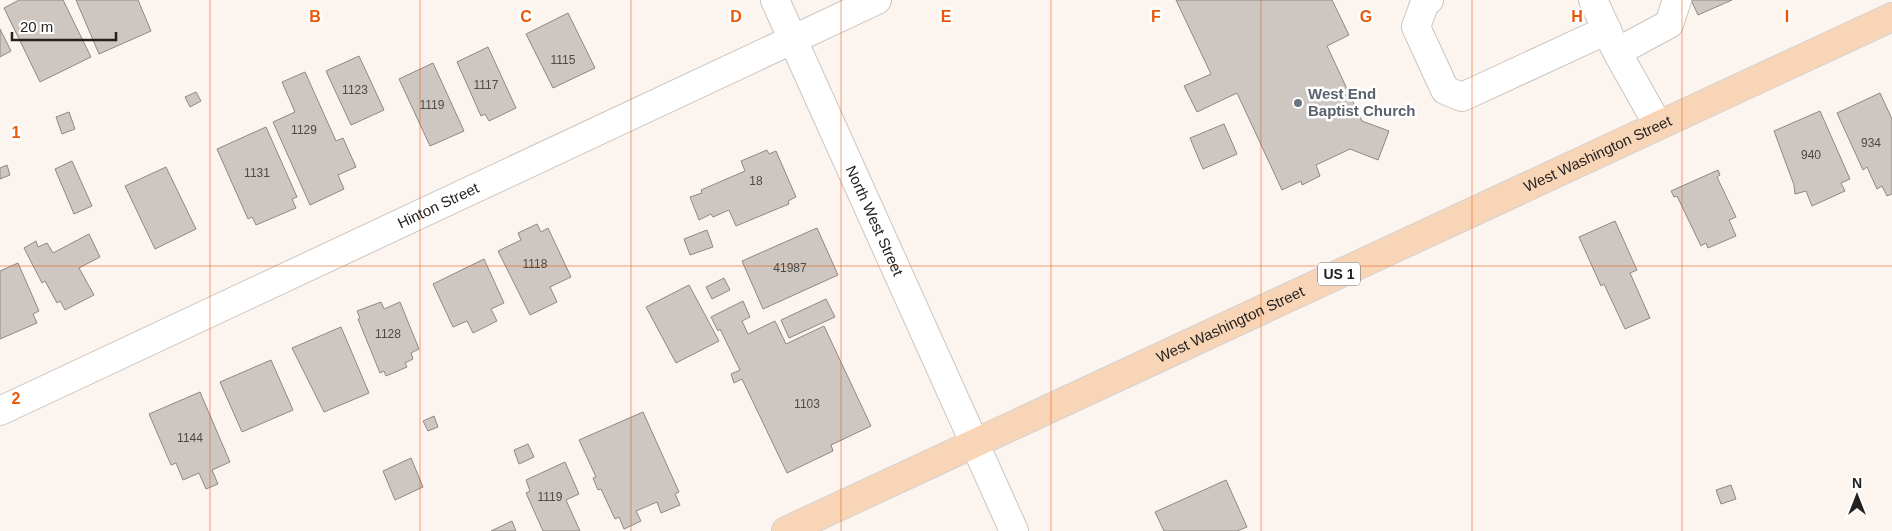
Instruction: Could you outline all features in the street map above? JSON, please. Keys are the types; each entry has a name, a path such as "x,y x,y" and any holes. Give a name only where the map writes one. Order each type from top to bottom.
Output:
{"main road":[{"name":"West Washington Street","path":"786,531 1892,17"}],"street":[{"name":"North West Street","path":"775,0 1014,531"},
{"name":"Hinton Street","path":"0,412 877,0"},
{"path":"1429,0 1425,2 1416,27 1445,90 1462,97 1612,41 1669,24 1678,0"},
{"path":"1593,0 1612,41 1658,126"}],"building":[{"path":"19,0 63,0 91,57 40,82 4,8"},
{"path":"76,0 138,0 151,31 99,54"},
{"name":"West End Baptist Church","path":"1176,0 1332,0 1349,35 1327,46 1362,121 1389,131 1378,160 1350,149 1316,165 1320,176 1302,185 1301,181 1282,190 1237,93 1197,112 1184,86 1211,74"},
{"path":"1691,0 1732,0 1698,15"},
{"path":"568,13 595,68 553,88 526,34"},
{"path":"0,29 11,51 0,57"},
{"path":"488,47 516,108 489,121 485,114 481,116 457,62"},
{"path":"359,56 384,110 351,125 326,71"},
{"path":"433,63 464,131 430,146 399,79"},
{"path":"305,72 336,141 343,138 356,167 338,175 344,189 310,205 273,122 295,112 282,82"},
{"path":"196,92 201,101 190,107 185,97"},
{"path":"1880,93 1892,119 1892,194 1887,196 1882,186 1877,189 1867,167 1863,170 1837,113"},
{"path":"1820,111 1850,179 1841,183 1845,191 1812,206 1806,191 1795,194 1794,185 1774,131"},
{"path":"69,112 75,129 62,134 56,117"},
{"path":"1224,124 1237,154 1203,169 1190,138"},
{"path":"266,127 297,197 292,199 296,208 256,225 252,217 248,219 217,149"},
{"path":"767,150 769,154 776,151 796,197 788,201 789,204 736,226 729,210 713,217 711,214 699,220 690,197 702,193 701,190 745,171 741,161"},
{"path":"72,161 92,206 74,214 55,169"},
{"path":"7,165 10,175 0,179 0,168"},
{"path":"166,167 196,229 155,249 125,186"},
{"path":"1718,170 1720,175 1717,177 1736,217 1729,220 1736,236 1708,248 1706,243 1701,246 1677,196 1674,197 1671,191"},
{"path":"1615,221 1637,270 1630,273 1650,318 1625,329 1604,284 1601,286 1579,237"},
{"path":"537,224 541,232 548,228 571,277 550,287 557,302 530,315 498,251 521,240 518,233"},
{"path":"817,228 838,275 763,309 742,261"},
{"path":"707,230 713,247 690,255 684,239"},
{"path":"89,234 100,257 79,268 94,295 65,310 60,301 57,303 45,281 42,283 24,248 36,241 38,247 47,243 53,253"},
{"path":"484,259 504,303 491,309 497,321 473,333 467,321 453,327 433,284"},
{"path":"18,263 39,311 33,314 37,323 0,339 0,271"},
{"path":"724,278 730,290 712,299 706,287"},
{"path":"689,285 719,341 676,363 646,307"},
{"path":"826,299 835,317 789,338 781,320"},
{"path":"743,301 750,317 742,321 748,334 775,321 786,344 824,326 871,426 831,445 833,451 787,473 742,379 734,383 731,374 740,370 720,329 718,331 711,317"},
{"path":"381,302 384,309 400,302 419,349 411,353 413,359 405,363 407,367 386,376 384,371 380,373 358,319 360,318 357,311"},
{"path":"341,327 369,393 324,412 292,348"},
{"path":"271,360 293,410 242,432 220,382"},
{"path":"200,392 230,462 212,470 218,484 206,489 199,473 183,480 176,463 171,465 149,414"},
{"path":"643,412 679,492 675,494 680,505 661,513 657,502 636,511 641,521 624,529 619,517 615,519 601,489 598,490 593,478 596,477 579,440"},
{"path":"434,416 438,427 428,431 423,421"},
{"path":"528,444 534,457 519,464 514,450"},
{"path":"411,458 423,487 395,500 383,471"},
{"path":"565,462 579,494 566,500 580,531 543,531 526,493 530,491 526,480"},
{"path":"1226,480 1247,527 1237,531 1164,531 1155,512"},
{"path":"1731,485 1736,499 1721,504 1716,490"},
{"path":"512,521 516,531 491,531"}],"place":[{"name":"West End Baptist Church","path":"1298,103"}]}
